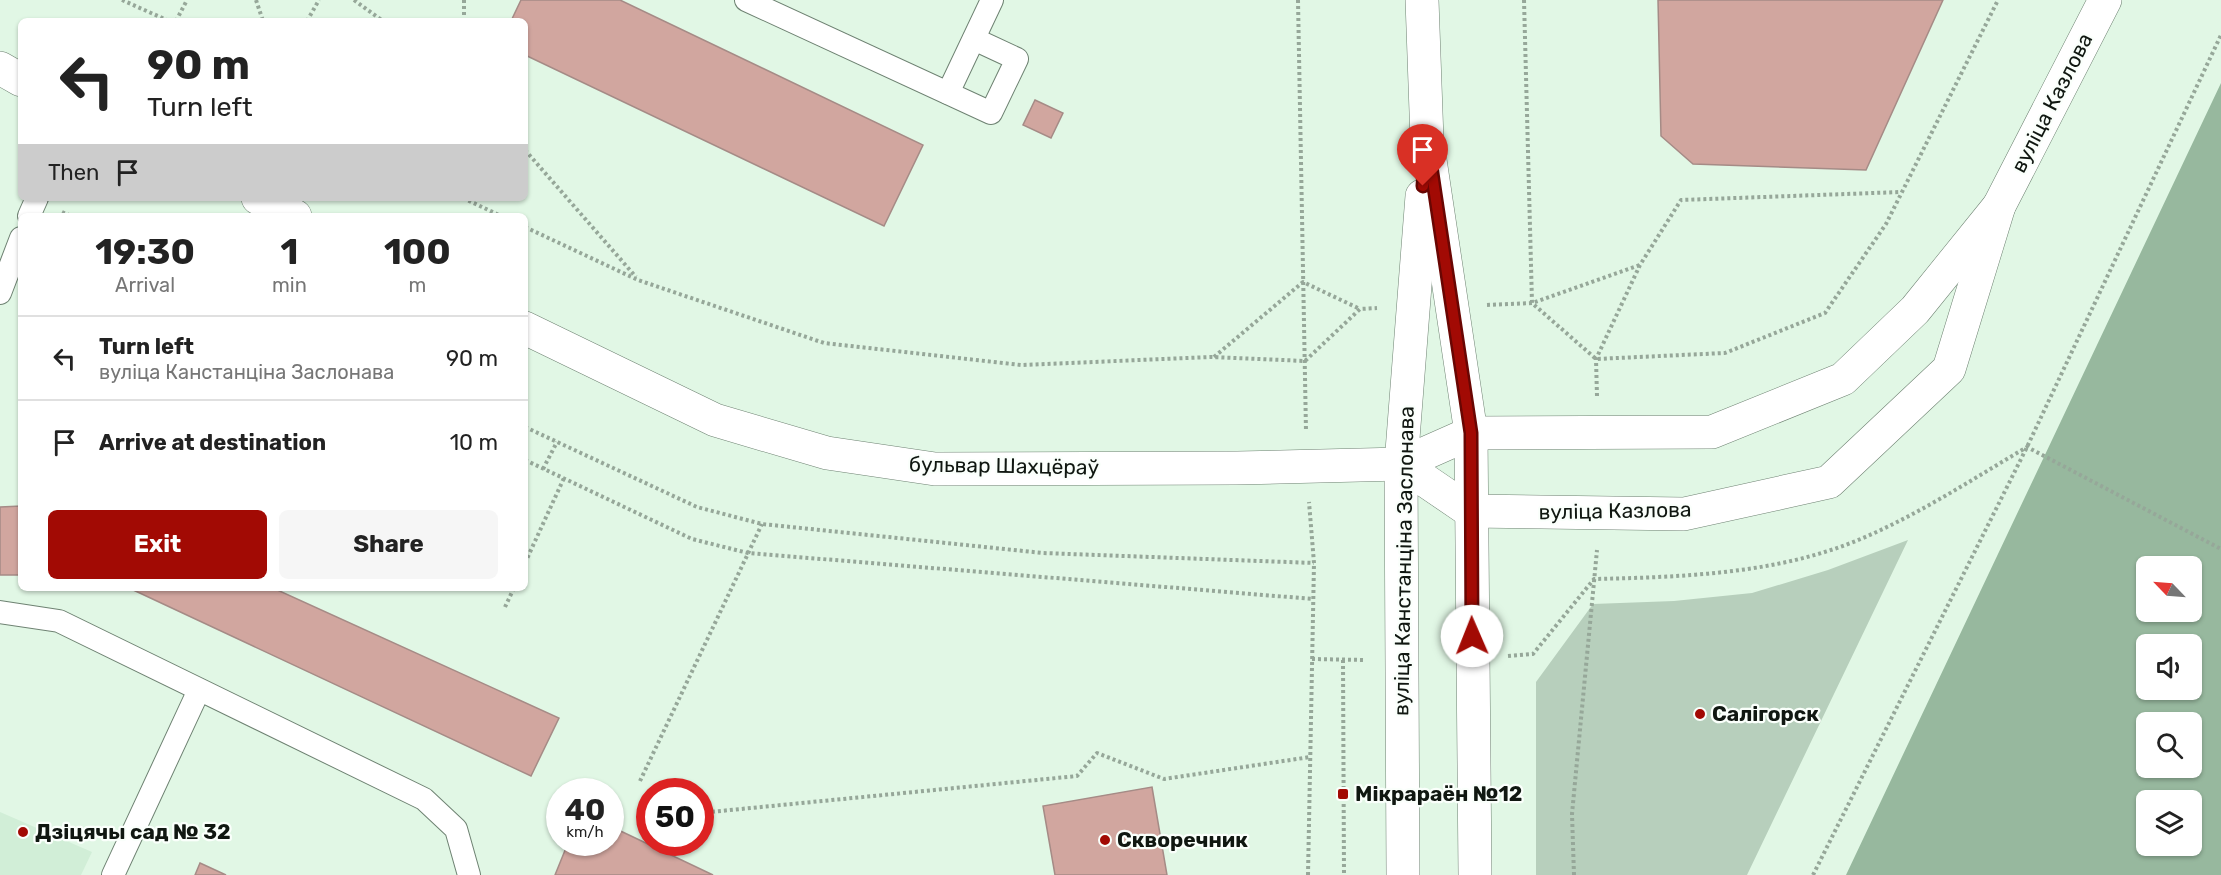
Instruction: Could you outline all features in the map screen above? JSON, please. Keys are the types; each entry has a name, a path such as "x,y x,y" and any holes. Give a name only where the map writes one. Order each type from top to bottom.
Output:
{"main road":[{"name":"вуліца Канстанціна Заслонава","path":"1422,0 1427,140 1471,433 1475,875"},
{"name":"вуліца Казлова","path":"1470,511 1684,514 1829,482 1949,369 1999,206 2104,0"},
{"path":"0,68 18,78"},
{"name":"вуліца Канстанціна Заслонава","path":"1403,875 1401,464 1427,140"},
{"path":"264,201 289,213"},
{"name":"вуліца Казлова","path":"1471,433 1712,432 1843,379 1915,310 1999,206"},
{"name":"бульвар Шахцёраў","path":"528,329 715,420 827,453 935,469 1237,468 1401,464"},
{"path":"1401,464 1471,433"},
{"path":"1401,464 1470,511"}],"lane":[{"path":"746,0 991,113 1017,59 974,39"},
{"path":"948,93 992,0"},
{"path":"0,293 18,246"},
{"path":"0,612 59,621 424,799 456,829 470,875"},
{"path":"113,875 199,690"}],"path":[{"path":"122,0 162,18"},
{"path":"178,18 187,0"},
{"path":"256,0 262,18"},
{"path":"309,18 319,0"},
{"path":"354,0 379,18"},
{"path":"464,0 464,18"},
{"path":"1524,0 1532,303 1596,360 1725,353 1825,313 1886,224 1998,0"},
{"path":"1813,875 2027,447 2221,35"},
{"path":"528,153 638,280"},
{"path":"1596,360 1640,265 1681,200 1901,192"},
{"path":"469,201 495,213"},
{"path":"528,228 638,280 824,343 1021,364 1212,357 1305,361"},
{"path":"1532,303 1640,265"},
{"path":"1212,357 1303,282 1360,309"},
{"path":"528,428 697,507 762,524 1043,553 1314,563"},
{"path":"543,469 557,442"},
{"path":"2027,447 2221,549"},
{"path":"1472,657 1533,654 1594,579 1705,574 1773,564 1820,553 1862,539 1922,510 2027,447"},
{"path":"528,462 692,539 748,553 1313,599"},
{"path":"528,556 564,478"},
{"path":"641,778 762,524"},
{"path":"1574,875 1572,814 1594,579"},
{"path":"505,607 513,591"},
{"path":"1312,659 1402,660"},
{"path":"1342,659 1344,875"},
{"path":"714,812 1077,776 1097,753 1164,780 1310,757"}],"shaded area":[{"path":"2221,83 2221,875 1846,875"},
{"path":"1908,540 1747,875 1536,875 1536,682 1593,604 1674,601 1752,593 1828,570"},
{"name":"Дзіцячы сад № 32","path":"0,812 92,852 81,875 0,875"}],"building":[{"path":"521,0 620,0 923,145 884,226 528,56 528,18 512,18"},
{"path":"1658,0 1943,0 1866,170 1693,164 1661,136"},
{"path":"1035,100 1063,113 1051,138 1023,125"},
{"path":"18,506 18,575 0,575 0,507"},
{"path":"135,591 280,591 559,718 531,776"},
{"name":"Скворечник","path":"1152,787 1167,875 1055,875 1043,806"},
{"path":"624,833 636,838 636,856 673,856 713,875 555,875 563,856 624,856"},
{"path":"200,863 226,875 195,875"}],"place":[{"name":"Салігорск","path":"1700,714"},
{"name":"Мікрараён №12","path":"1343,794"},
{"name":"Дзіцячы сад № 32","path":"23,832"},
{"name":"Скворечник","path":"1105,840"}],"route":[{"path":"1423,186 1427,140 1471,433 1472,636"}]}
